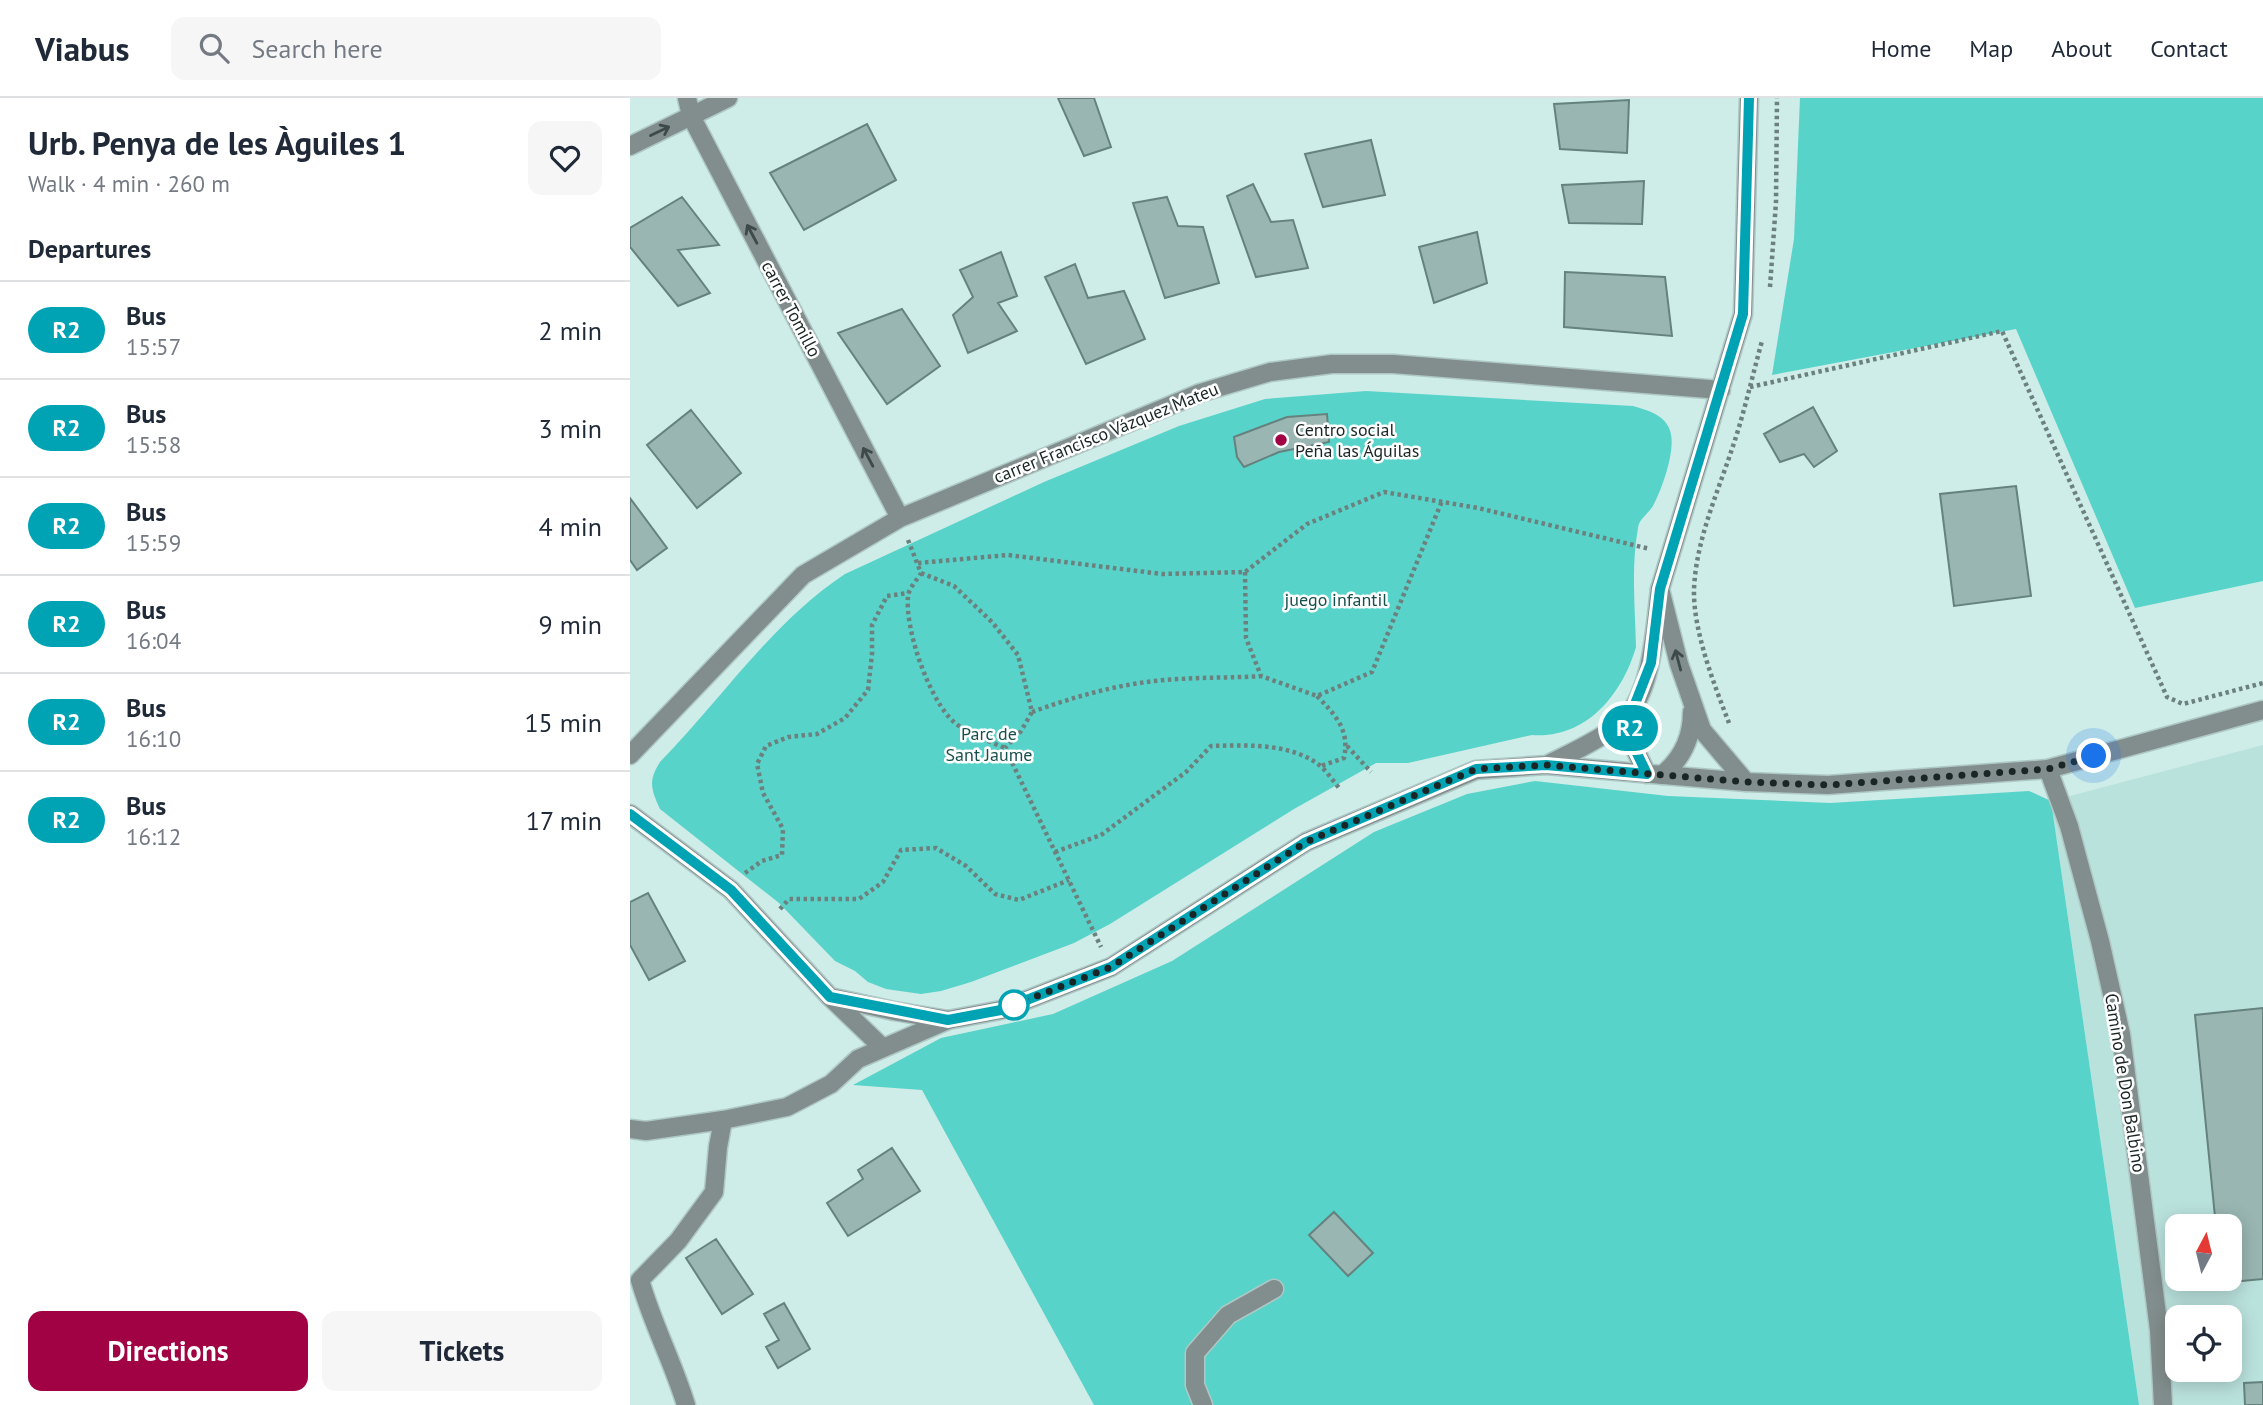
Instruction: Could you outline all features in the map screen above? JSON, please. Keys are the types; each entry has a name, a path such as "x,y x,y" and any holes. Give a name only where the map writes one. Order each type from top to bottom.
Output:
{"street":[{"path":"630,146 689,107 728,98"},
{"path":"1546,765 1587,745 1628,715 1651,663 1660,589 1743,314 1749,98"},
{"name":"carrer Tomillo","path":"689,107 900,518"},
{"name":"carrer Francisco Vázquez Mateu","path":"630,755 803,575 900,518 1200,393 1270,372 1332,364 1394,364 1720,390"},
{"path":"1660,589 1692,704 1702,730 1746,782"},
{"path":"1654,775 1674,765 1686,744 1692,704"},
{"path":"630,1129 646,1131 723,1120 786,1107 831,1084 858,1059 948,1020 1001,1010 1111,967 1306,842 1476,769 1546,765 1746,782 1828,785 2048,769 2263,710"},
{"path":"1628,715 1632,743 1654,775"},
{"name":"Camino de Don Balbino","path":"2048,769 2069,826 2121,1034 2159,1330 2163,1405"},
{"path":"630,814 731,890 830,997 883,1048"},
{"path":"830,997 948,1020"},
{"path":"686,1405 677,1374 647,1305 640,1280 678,1241 714,1192 723,1120"},
{"path":"1203,1405 1195,1385 1195,1353 1228,1315 1274,1289"}],"path":[{"path":"1769,295 1776,202 1777,98"},
{"path":"1750,387 2002,331 2167,697 2183,704 2263,683"},
{"path":"1730,726 1699,627 1694,591 1697,556 1737,435 1764,335"},
{"path":"918,563 1007,555 1162,574 1245,572 1307,524 1384,492 1442,502 1671,553"},
{"path":"1317,696 1372,672 1442,502"},
{"path":"900,518 921,573 908,593 909,616 918,657 929,687 949,718 977,736 1005,748 1111,967"},
{"path":"1245,572 1245,638 1261,676"},
{"path":"921,573 954,586 992,622 1018,655 1032,712"},
{"path":"731,890 738,877 762,861 782,855 783,829 763,793 757,764 766,746 788,737 817,734 845,718 868,690 872,625 887,596 908,593"},
{"path":"1005,748 1021,731 1032,712 1076,698 1133,684 1180,678 1261,676 1317,696 1338,717 1347,745 1371,772"},
{"path":"1055,852 1101,835 1186,772 1211,746 1255,745 1304,755 1321,766 1340,789"},
{"path":"1321,766 1344,758 1347,745"},
{"path":"780,909 789,899 859,899 883,882 901,850 936,848 966,866 995,894 1019,900 1069,880"}],"shaded area":[{"path":"2263,745 2263,1405 2139,1405 2051,801"}],"green space":[{"path":"1800,98 2263,98 2263,581 2135,608 2016,329 1772,375 1794,239"},
{"name":"Parc de Sant Jaume","path":"1366,391 1633,406 1654,413 1666,423 1672,445 1668,467 1653,506 1639,525 1636,543 1636,647 1630,665 1611,697 1585,722 1569,730 1532,735 1408,763 1376,763 1294,809 1110,924 1074,943 971,982 921,994 886,989 868,982 855,971 835,961 779,903 660,809 652,785 660,762 770,638 818,594 845,574 1044,482 1179,426 1265,399"},
{"path":"1535,781 1668,796 1830,803 2029,791 2051,801 2139,1405 1094,1405 922,1090 853,1085 941,1038 1053,1014 1172,961 1374,832 1467,794"}],"building":[{"path":"1058,98 1094,98 1111,147 1084,156"},
{"path":"1629,100 1627,153 1560,149 1554,104"},
{"path":"867,124 896,180 804,230 770,173"},
{"path":"1371,140 1385,195 1323,207 1305,154"},
{"path":"1644,181 1642,224 1569,223 1562,185"},
{"path":"1253,184 1271,222 1293,220 1308,268 1256,277 1227,196"},
{"path":"682,197 719,245 678,250 710,293 678,306 630,247 630,228"},
{"path":"1167,197 1178,226 1203,227 1219,283 1165,298 1133,203"},
{"path":"1477,232 1487,283 1434,303 1419,247"},
{"path":"1001,252 1017,296 998,303 1017,331 968,353 953,315 973,297 960,270"},
{"path":"1075,264 1088,298 1124,291 1145,339 1086,364 1045,277"},
{"path":"1565,272 1665,277 1672,336 1564,327"},
{"path":"902,309 940,366 887,404 838,333"},
{"path":"1813,407 1837,451 1814,467 1804,454 1780,462 1764,434"},
{"path":"691,410 741,473 697,508 647,445"},
{"name":"Centro social Peña las Águilas","path":"1327,414 1329,442 1279,452 1244,467 1237,457 1234,437 1287,417"},
{"path":"2016,486 2031,596 1954,606 1940,494"},
{"path":"630,498 667,548 637,570 630,560"},
{"path":"648,893 685,961 649,980 630,945 630,902"},
{"path":"2263,1008 2263,1279 2242,1281 2242,1214 2215,1214 2195,1015"},
{"path":"892,1148 920,1191 848,1236 827,1203 863,1179 858,1170"},
{"path":"1334,1212 1373,1253 1348,1276 1309,1235"},
{"path":"716,1239 753,1294 722,1314 686,1258"},
{"path":"784,1303 810,1349 778,1368 766,1347 779,1340 764,1314"},
{"path":"2263,1382 2263,1405 2245,1405 2244,1383"}],"bus line":[{"name":"R2","path":"630,814 731,890 830,997 948,1020 1001,1010 1111,967 1306,842 1476,769 1546,765 1647,774 1632,743 1628,715 1651,663 1660,589 1743,314 1749,98"}],"place":[{"name":"Centro social Peña las Águilas","path":"1281,440"}],"route":[{"path":"1014,1005 1111,967 1306,842 1476,769 1546,765 1746,782 1828,785 2048,769 2094,756"}],"park label":[{"name":"juego infantil","path":"1336,600"}]}
